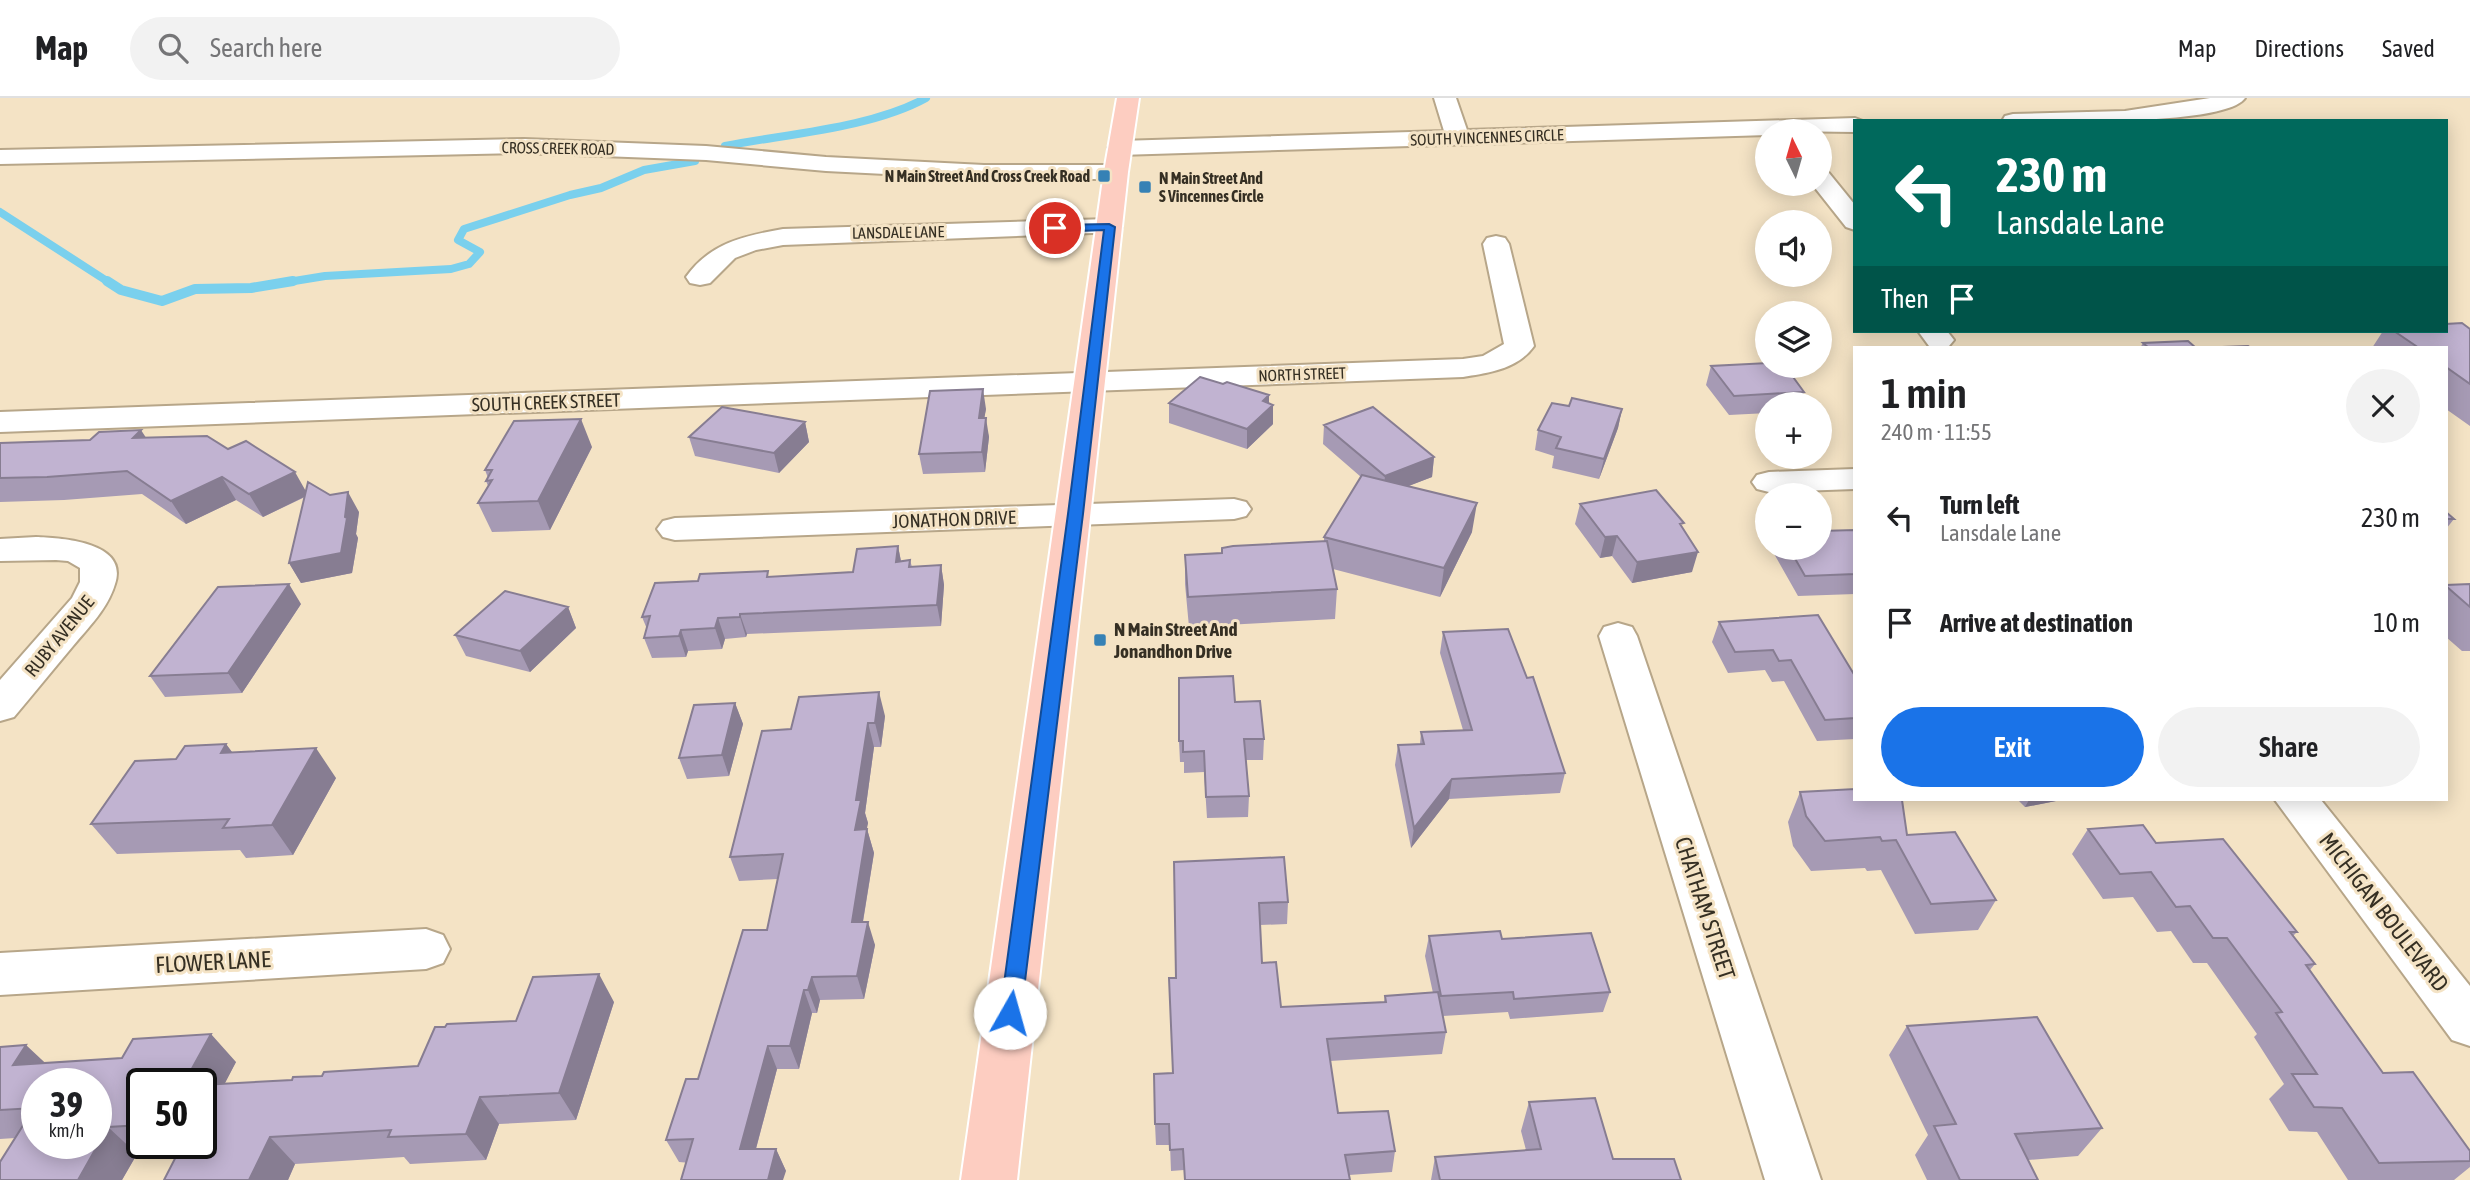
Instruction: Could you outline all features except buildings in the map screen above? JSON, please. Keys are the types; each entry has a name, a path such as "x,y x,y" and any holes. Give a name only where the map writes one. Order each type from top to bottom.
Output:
{"main road":[{"path":"989,1180 1076,514 1109,227 1128,98"}],"street":[{"path":"1445,98 1458,138"},
{"path":"2070,98 2095,119 2186,110 2234,98"},
{"path":"1762,108 1770,119"},
{"name":"SOUTH VINCENNES CIRCLE","path":"1832,126 1853,125"},
{"name":"SOUTH VINCENNES CIRCLE","path":"1118,160 1458,138 1755,130"},
{"name":"CROSS CREEK ROAD","path":"0,157 524,146 706,153 826,164 984,172 1118,160"},
{"path":"1832,190 1850,209"},
{"name":"LANSDALE LANE","path":"700,277 710,262 728,250 751,242 783,237 1109,227"},
{"name":"NORTH STREET","path":"1092,381 1463,369 1488,365 1510,355 1519,346 1496,244"},
{"name":"SOUTH CREEK STREET","path":"0,422 1092,381"},
{"path":"1769,482 1853,479"},
{"name":"JONATHON DRIVE","path":"675,529 1234,509"},
{"name":"RUBY AVENUE","path":"0,550 73,550 93,559 101,573 98,587 88,603 0,707"},
{"name":"CHATHAM STREET","path":"1618,636 1793,1180"},
{"name":"MICHIGAN BOULEVARD","path":"2298,801 2470,1024"},
{"name":"FLOWER LANE","path":"0,974 426,949"}],"waterway":[{"path":"725,146 855,123 904,108 926,98"},
{"path":"282,283 325,276 451,269 469,264 480,252 458,240 464,229 570,195 601,188 644,170 695,161"},
{"path":"0,212 110,283"},
{"path":"107,281 121,290 162,301 195,289 251,288 293,281"}],"place":[{"name":"N Main Street And Cross Creek Road","path":"1104,176"},
{"name":"N Main Street And S Vincennes Circle","path":"1145,187"},
{"name":"N Main Street And Jonandhon Drive","path":"1100,640"}],"route":[{"path":"1010,1013 1076,514 1109,227 1055,228"}]}
